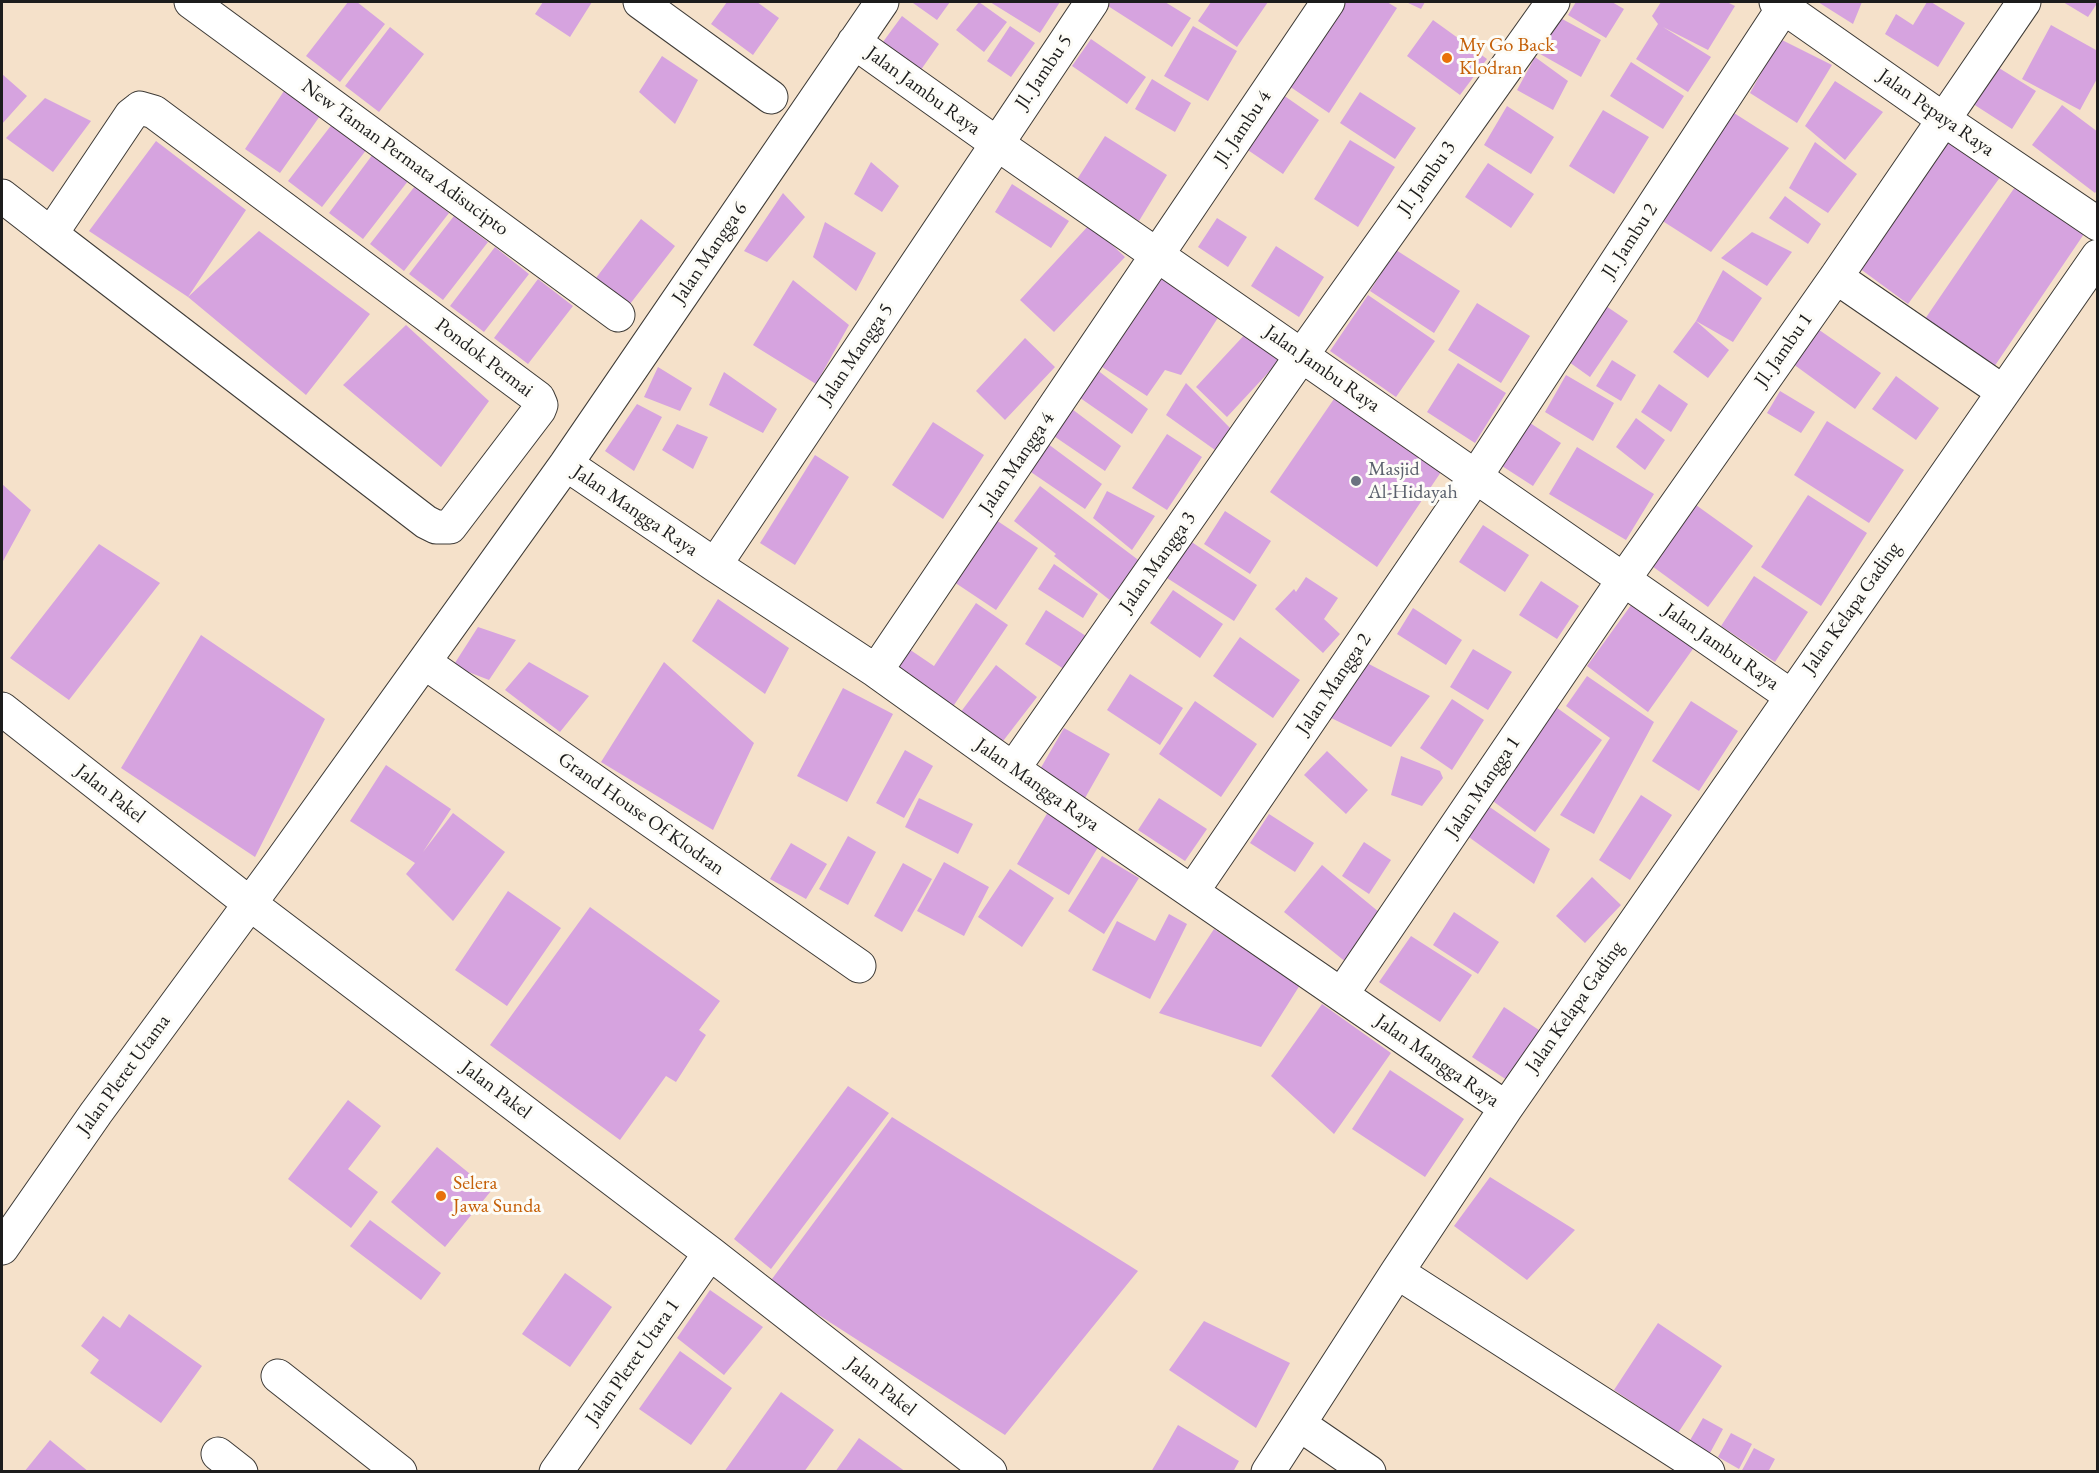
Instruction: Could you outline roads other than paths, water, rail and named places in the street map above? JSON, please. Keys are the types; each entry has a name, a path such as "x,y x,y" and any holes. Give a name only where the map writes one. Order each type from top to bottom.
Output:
{"street":[{"name":"New Taman Permata Adisucipto","path":"191,2 618,315"},
{"path":"640,2 771,97"},
{"name":"Jalan Mangga 6","path":"424,662 566,464 882,2"},
{"name":"Jl. Jambu 5","path":"996,143 1092,2"},
{"name":"Jl. Jambu 4","path":"1159,255 1328,2"},
{"name":"Jl. Jambu 3","path":"1302,355 1553,2"},
{"name":"Jl. Jambu 1","path":"1624,579 1836,277 2024,2"},
{"name":"Jalan Pepaya Raya","path":"1782,3 1943,119 2097,224"},
{"name":"Jl. Jambu 2","path":"1476,476 1782,3"},
{"name":"Jalan Jambu Raya","path":"854,42 1791,696"},
{"name":"Pondok Permai","path":"2,196 51,234 426,522 436,527 450,527 541,405 538,398 154,112 140,108 130,115 51,234"},
{"name":"Jalan Mangga 5","path":"715,565 996,143"},
{"name":"Jalan Mangga 4","path":"876,671 1159,255"},
{"name":"Jalan Kelapa Gading","path":"1268,1472 1396,1272 1506,1108 2097,256"},
{"path":"1836,277 2002,391"},
{"name":"Jalan Mangga 3","path":"1013,770 1302,355"},
{"name":"Jalan Mangga Raya","path":"566,464 876,671 1013,770 1506,1108"},
{"name":"Jalan Mangga 2","path":"1192,892 1476,476"},
{"name":"Jalan Mangga 1","path":"1342,994 1624,579"},
{"name":"Jalan Pleret Utama","path":"2,1248 96,1113 424,662"},
{"name":"Grand House Of Klodran","path":"424,662 859,966"},
{"name":"Jalan Pakel","path":"2,709 249,903 710,1253 990,1472"},
{"name":"Jalan Pleret Utara 1","path":"556,1472 710,1253"},
{"path":"1396,1272 1708,1472"},
{"path":"278,1376 400,1472"},
{"path":"1299,1424 1369,1472"}],"place":[{"name":"My Go Back Klodran","path":"1447,58"},
{"name":"Masjid Al-Hidayah","path":"1356,481"},
{"name":"Selera Jawa Sunda","path":"441,1196"}]}
